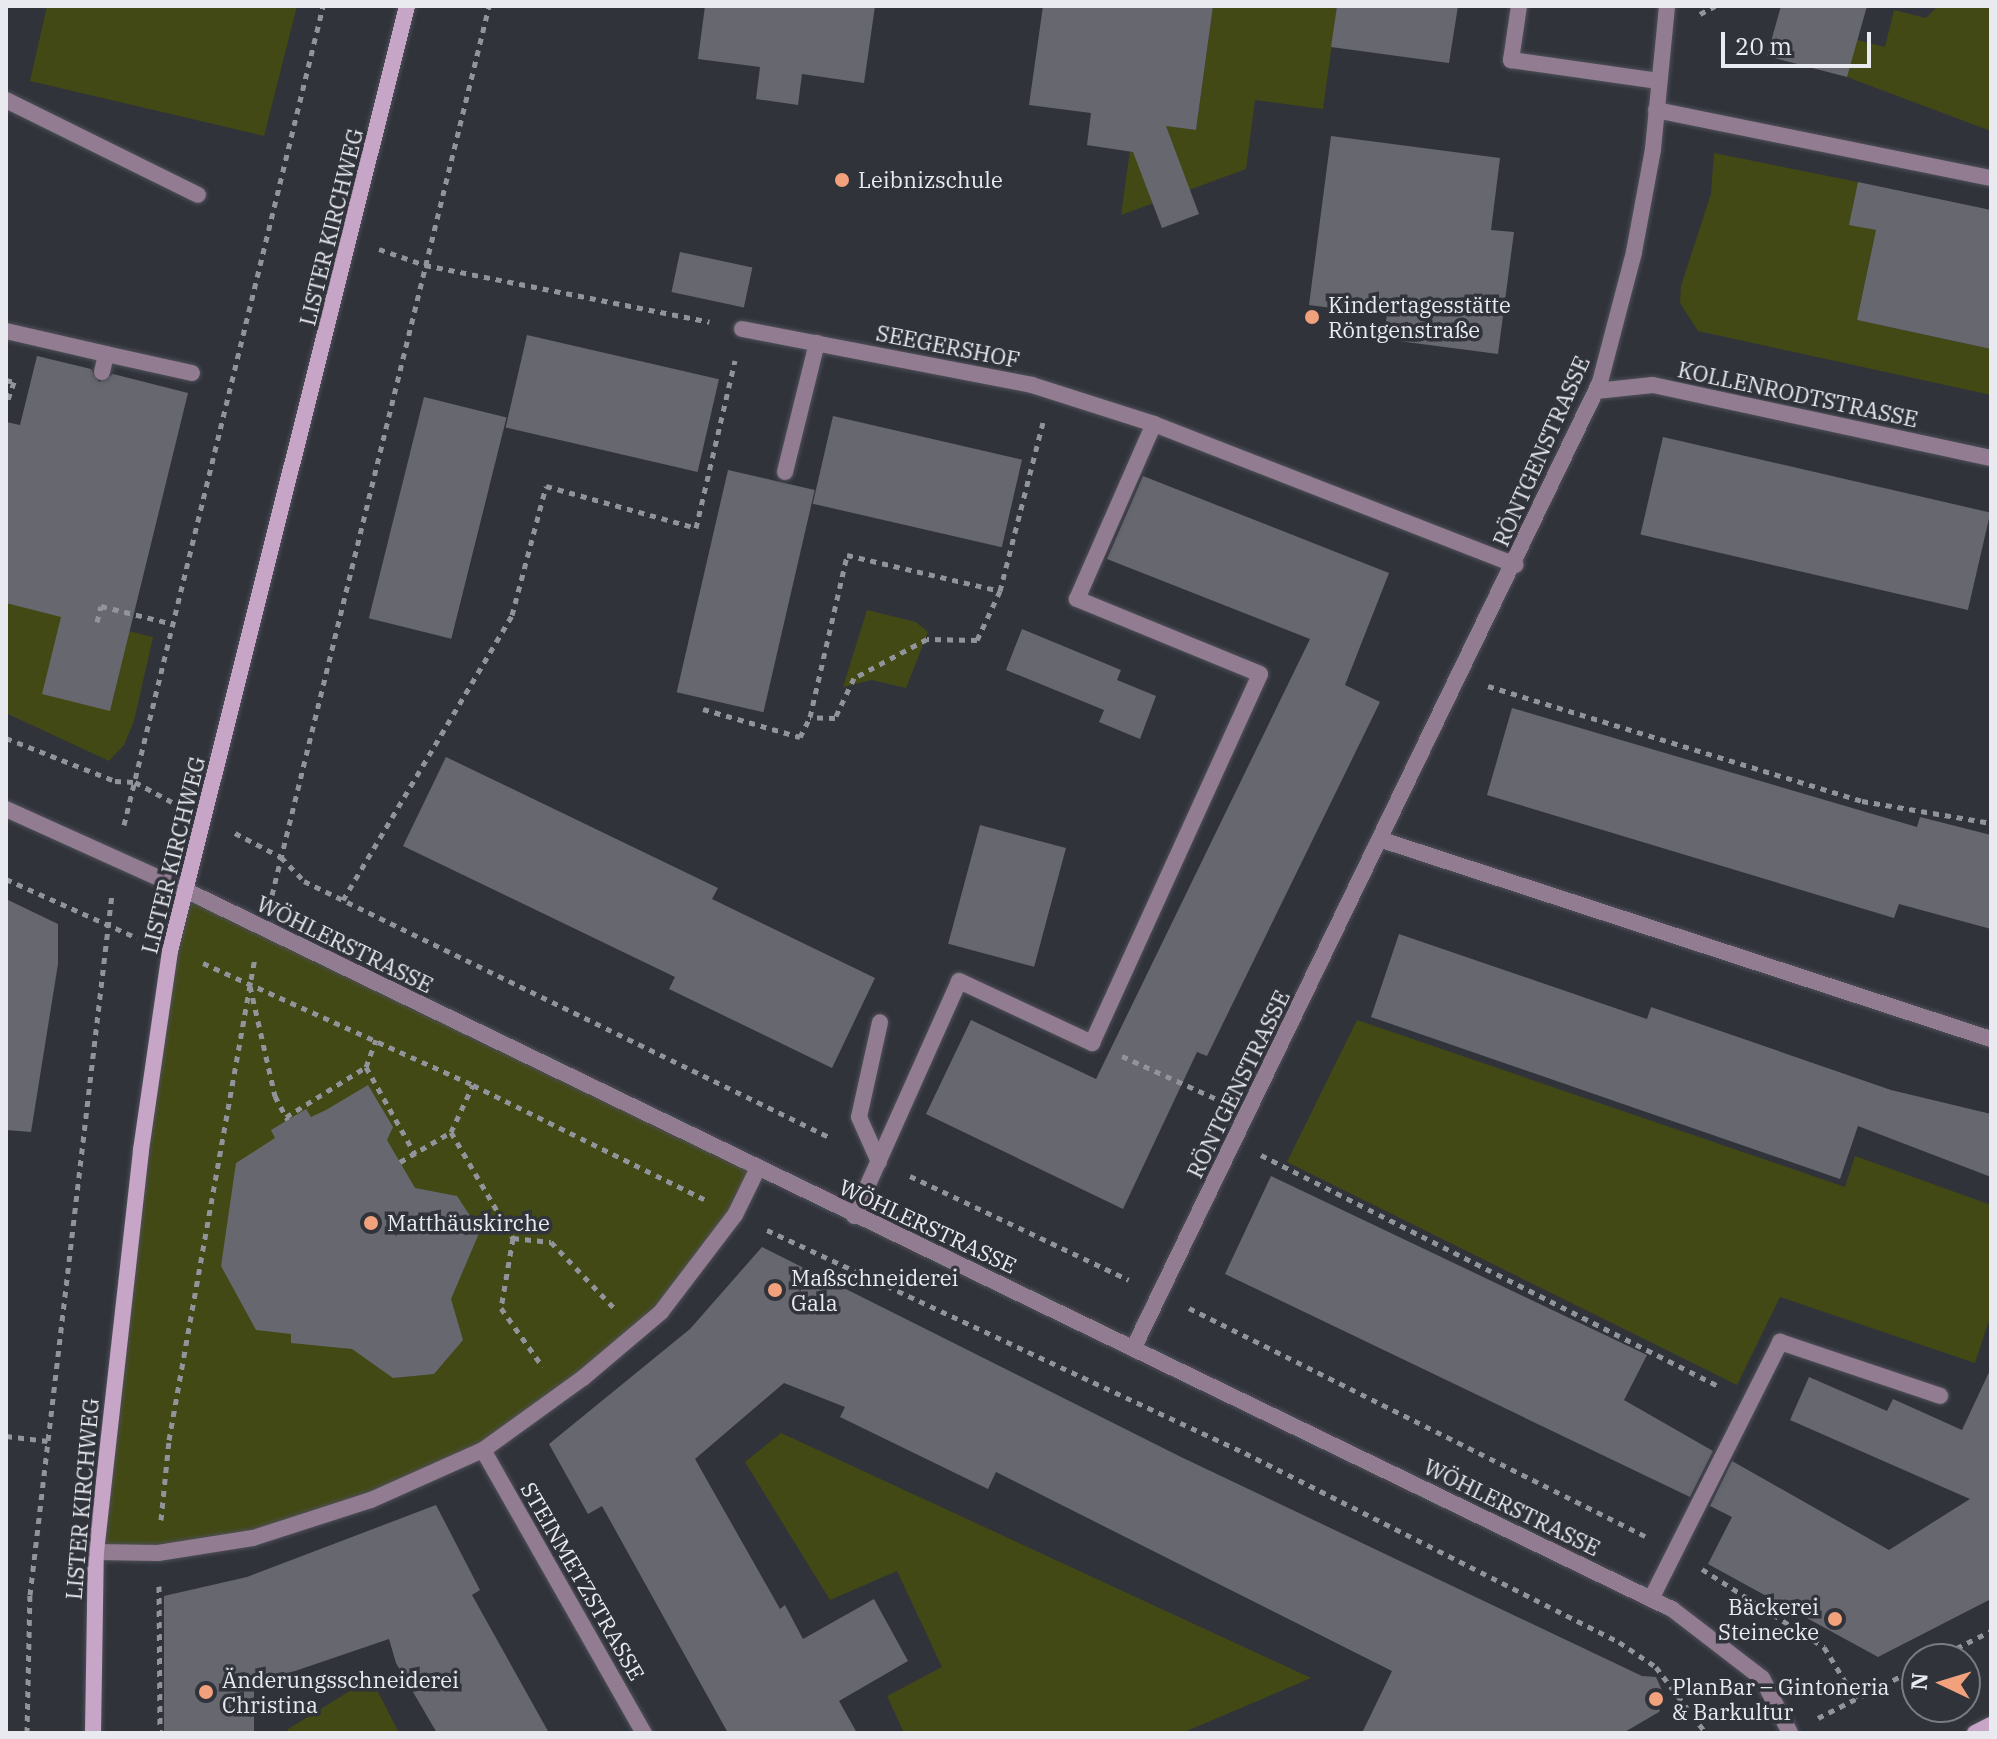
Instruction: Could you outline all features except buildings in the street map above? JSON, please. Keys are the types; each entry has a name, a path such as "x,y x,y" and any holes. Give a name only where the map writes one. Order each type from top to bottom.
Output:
{"street":[{"name":"LISTER KIRCHWEG","path":"93,1733 96,1552 141,1150 183,889 352,239 407,6"},
{"path":"1519,6 1511,60 1659,81"},
{"name":"RÖNTGENSTRASSE","path":"1134,1347 1461,677 1596,391 1634,252 1656,110 1667,6"},
{"path":"6,100 198,195"},
{"path":"1656,110 1991,178"},
{"name":"SEEGERSHOF","path":"742,329 1051,390 1154,424 1515,565"},
{"path":"6,331 192,373"},
{"path":"785,472 817,343"},
{"path":"102,372 106,354"},
{"name":"KOLLENRODTSTRASSE","path":"1596,391 1653,385 1991,458"},
{"path":"854,1216 959,981 1092,1043 1260,674 1077,599 1154,424"},
{"name":"WÖHLERSTRASSE","path":"6,809 183,889 757,1170 1134,1347 1651,1599 1762,1678 1789,1732"},
{"path":"1382,840 1991,1039"},
{"path":"879,1162 859,1117 880,1022"},
{"path":"96,1552 158,1553 253,1538 371,1500 483,1450 562,1394 661,1312 735,1215 757,1170"},
{"path":"1651,1599 1780,1342 1940,1396"},
{"name":"STEINMETZSTRASSE","path":"483,1450 644,1733"},
{"path":"1975,1733 1991,1725"}],"path":[{"path":"116,858 323,6"},
{"path":"489,6 281,857 304,881 879,1162 1160,1294 1676,1552 1824,1647 1856,1699"},
{"path":"343,900 512,615 546,486 696,528 742,329 425,265 352,239"},
{"path":"6,380 14,382 6,405"},
{"path":"810,717 835,718 854,678 927,639 977,640 1000,591 1051,390"},
{"path":"703,709 800,737 810,717 847,555 1000,591"},
{"path":"97,622 101,606 173,624"},
{"path":"1461,677 1862,801 1991,823"},
{"path":"6,738 115,781 135,782"},
{"path":"6,879 109,926 30,1595 27,1733"},
{"path":"248,981 473,1085 735,1215 1245,1453 1619,1642 1656,1667 1706,1733"},
{"path":"248,981 275,1096 287,1118 366,1067 376,1040"},
{"path":"160,1733 158,1553 169,1440 248,981"},
{"path":"1092,1043 1248,1113"},
{"path":"366,1067 415,1154"},
{"path":"400,1162 451,1132 473,1085"},
{"path":"451,1132 513,1238 501,1308 562,1394"},
{"path":"1234,1141 1750,1402"},
{"path":"513,1238 551,1242 636,1333"},
{"path":"6,1436 48,1441"},
{"path":"1967,1643 1991,1631"},
{"path":"1789,1732 1901,1676"}],"green space":[{"path":"47,6 297,6 264,136 30,81"},
{"path":"1213,6 1337,6 1323,109 1255,100 1246,169 1121,215 1134,121 1196,130"},
{"path":"1938,6 1991,6 1991,131 1847,77 1846,37 1885,47 1894,10 1926,18"},
{"path":"1714,153 1858,182 1850,224 1876,230 1857,320 1991,349 1991,395 1698,331 1680,303 1681,286 1711,194"},
{"path":"6,601 153,637 134,721 124,745 109,761 6,713"},
{"path":"867,610 916,622 928,632 906,688 872,680 843,687"},
{"path":"183,889 757,1170 661,1312 483,1450 253,1538 96,1552"},
{"path":"1357,1020 1845,1187 1855,1156 1991,1205 1991,1314 1975,1363 1780,1297 1737,1385 1287,1162"},
{"path":"781,1433 1311,1678 1182,1733 904,1733 887,1696 942,1667 897,1571 830,1600 745,1462"},
{"path":"371,1678 399,1733 288,1733 288,1729"}],"place":[{"name":"Leibnizschule","path":"842,180"},
{"name":"Kindertagesstätte Röntgenstraße","path":"1312,317"},
{"name":"Matthäuskirche","path":"371,1223"},
{"name":"Maßschneiderei Gala","path":"775,1290"},
{"name":"Bäckerei Steinecke","path":"1835,1619"},
{"name":"Änderungsschneiderei Christina","path":"206,1692"},
{"name":"PlanBar – Gintoneria & Barkultur","path":"1656,1699"}]}
